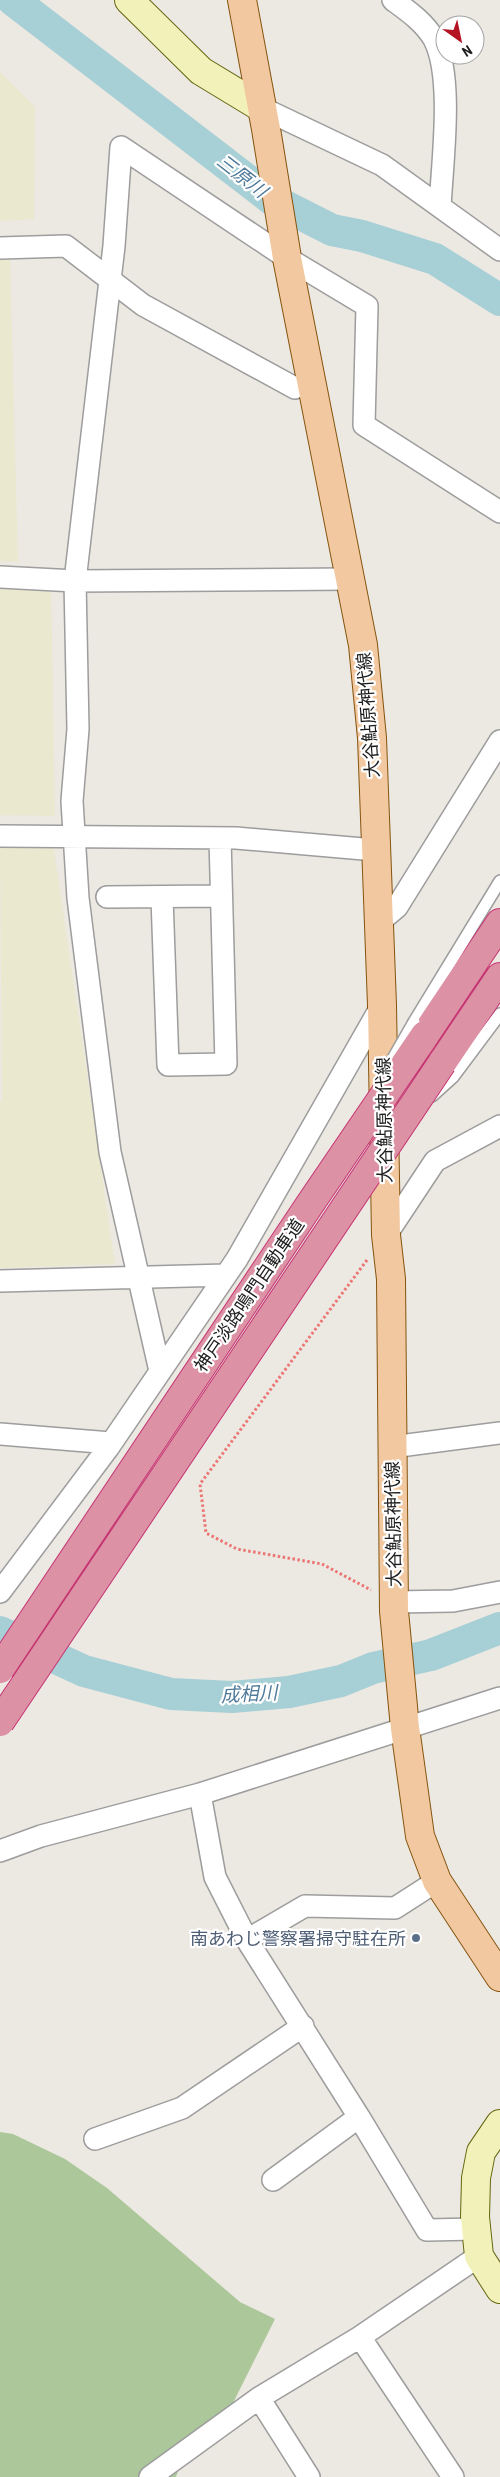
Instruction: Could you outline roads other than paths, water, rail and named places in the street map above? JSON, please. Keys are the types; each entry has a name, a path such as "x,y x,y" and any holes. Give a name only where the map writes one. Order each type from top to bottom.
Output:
{"highway":[{"name":"神戸淡路鳴門自動車道","path":"0,1669 310,1204 420,1029 500,923"},
{"name":"神戸淡路鳴門自動車道","path":"0,1722 405,1120 448,1070 500,977"}],"main road":[{"path":"129,0 201,71 264,119"},
{"path":"242,0 264,119"},
{"name":"大谷鮎原神代線","path":"264,119 287,252 363,645 372,738 382,1005 386,1235 390,1279 394,1606 405,1720 420,1836 437,1881 500,1977"},
{"path":"500,2124 481,2152 476,2178 476,2229 479,2256 500,2289"}],"street":[{"path":"393,0 418,18 434,40 441,62 446,105 440,206"},
{"path":"264,119 382,165 500,250"},
{"path":"160,1371 110,1152 78,898 72,801 78,728 75,581 110,279 121,147 287,252 367,306 364,425 500,512"},
{"path":"0,248 66,246 142,305 295,388"},
{"path":"0,577 75,581 351,579"},
{"path":"378,923 397,906 500,741"},
{"path":"0,836 220,838 375,850"},
{"path":"162,898 168,1064 226,1064 220,838"},
{"path":"107,897 221,896"},
{"path":"4,1586 111,1443 226,1275 316,1123 382,1005"},
{"path":"386,1235 434,1161 500,1126"},
{"path":"0,1281 226,1275"},
{"path":"392,1447 500,1433"},
{"path":"0,1434 111,1443"},
{"path":"394,1606 453,1601 500,1592"},
{"path":"0,1851 41,1836 200,1794 405,1720 500,1698"},
{"path":"200,1794 215,1877 247,1940 303,2026 427,2230 476,2229"},
{"path":"247,1940 305,1906 394,1908 437,1881"},
{"path":"94,2139 182,2108 303,2026"},
{"path":"273,2180 359,2117"},
{"path":"150,2477 259,2398 360,2336 479,2256"},
{"path":"360,2336 453,2477"},
{"path":"259,2398 309,2477"}],"lane":[{"path":"420,1029 500,880"},
{"path":"448,1070 500,1014"}],"waterway":[{"name":"三原川","path":"13,0 273,200 332,230 362,236 435,259 500,300"},
{"name":"成相川","path":"0,1632 84,1671 171,1694 232,1697 289,1692 341,1681 373,1668 431,1655 500,1628"}],"place":[{"name":"南あわじ警察署掃守駐在所","path":"416,1938"}]}
